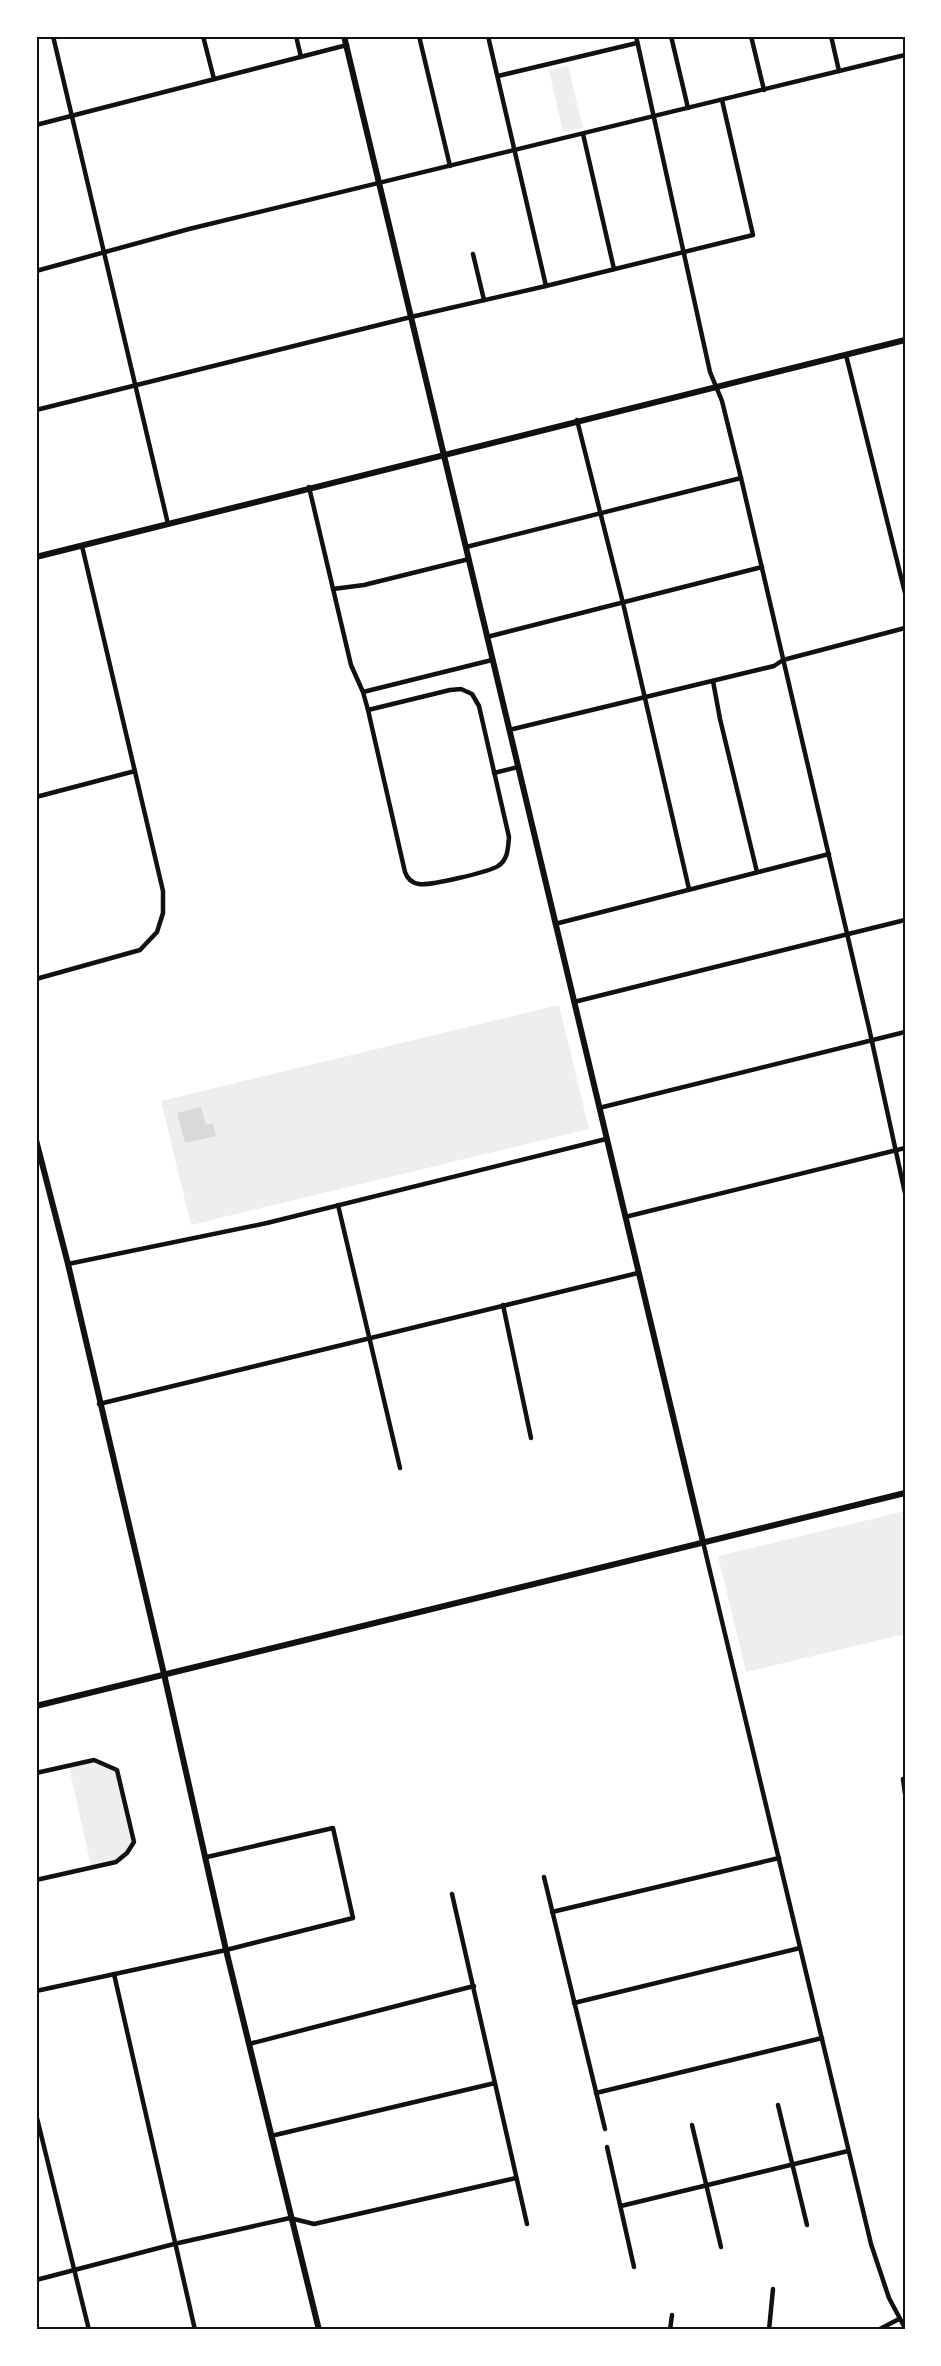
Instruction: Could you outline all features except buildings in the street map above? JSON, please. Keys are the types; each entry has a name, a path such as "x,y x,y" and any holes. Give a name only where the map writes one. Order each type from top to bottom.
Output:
{"street":[{"path":"53,36 168,524"},
{"path":"203,36 214,79"},
{"path":"296,36 301,57"},
{"path":"344,36 848,2151 875,2260 889,2298 905,2328"},
{"path":"419,36 450,166"},
{"path":"488,36 546,286"},
{"path":"636,36 682,252 710,372 728,422 872,1041 905,1193"},
{"path":"671,36 688,108"},
{"path":"751,36 764,90"},
{"path":"831,36 839,71"},
{"path":"498,76 637,44"},
{"path":"36,125 347,45"},
{"path":"36,271 189,229 905,55"},
{"path":"36,410 753,235 722,100"},
{"path":"583,134 614,269"},
{"path":"473,254 484,300"},
{"path":"36,557 577,420 905,340"},
{"path":"846,355 905,592"},
{"path":"577,420 623,603 689,889"},
{"path":"466,547 741,478"},
{"path":"309,487 351,666 363,692 368,710 407,878 418,884 473,875 499,866 508,854 508,837 479,706 472,694 461,689 450,690 368,710"},
{"path":"36,979 140,950 157,932 163,913 163,891 82,546"},
{"path":"333,589 364,585 469,559"},
{"path":"487,637 762,567"},
{"path":"509,730 774,666 783,660 905,628"},
{"path":"363,692 492,660"},
{"path":"713,681 757,872"},
{"path":"494,773 518,767"},
{"path":"36,797 135,771"},
{"path":"555,924 829,854"},
{"path":"574,1002 905,920"},
{"path":"599,1108 905,1032"},
{"path":"68,1264 267,1223 606,1139"},
{"path":"36,1140 68,1264 207,1857 226,1950 319,2330"},
{"path":"625,1217 905,1148"},
{"path":"338,1205 400,1468"},
{"path":"99,1404 638,1273"},
{"path":"503,1305 531,1438"},
{"path":"36,1706 905,1493"},
{"path":"36,1773 94,1760 117,1770 134,1842 127,1853 116,1862 36,1880"},
{"path":"904,1779 905,1794"},
{"path":"36,1991 226,1950 353,1918 333,1828 207,1857"},
{"path":"552,1912 779,1858"},
{"path":"544,1877 604,2129"},
{"path":"452,1894 527,2224"},
{"path":"574,2003 800,1948"},
{"path":"114,1974 195,2330"},
{"path":"249,2044 474,1986"},
{"path":"596,2093 822,2038"},
{"path":"271,2136 495,2083"},
{"path":"778,2105 807,2225"},
{"path":"36,2114 89,2330"},
{"path":"692,2125 721,2247"},
{"path":"607,2147 634,2267"},
{"path":"621,2206 848,2151"},
{"path":"36,2280 174,2244 290,2218 314,2224 516,2178"},
{"path":"769,2330 773,2289"},
{"path":"670,2330 672,2315"},
{"path":"878,2330 899,2319"}],"shaded area":[{"path":"568,66 583,128 563,132 549,70"},
{"path":"559,1005 589,1129 191,1225 161,1101"},
{"path":"201,1107 206,1125 213,1123 216,1136 185,1143 177,1113"},
{"path":"905,1511 905,1634 746,1672 718,1556"},
{"path":"94,1762 116,1771 133,1842 115,1860 91,1866 69,1767"}]}
